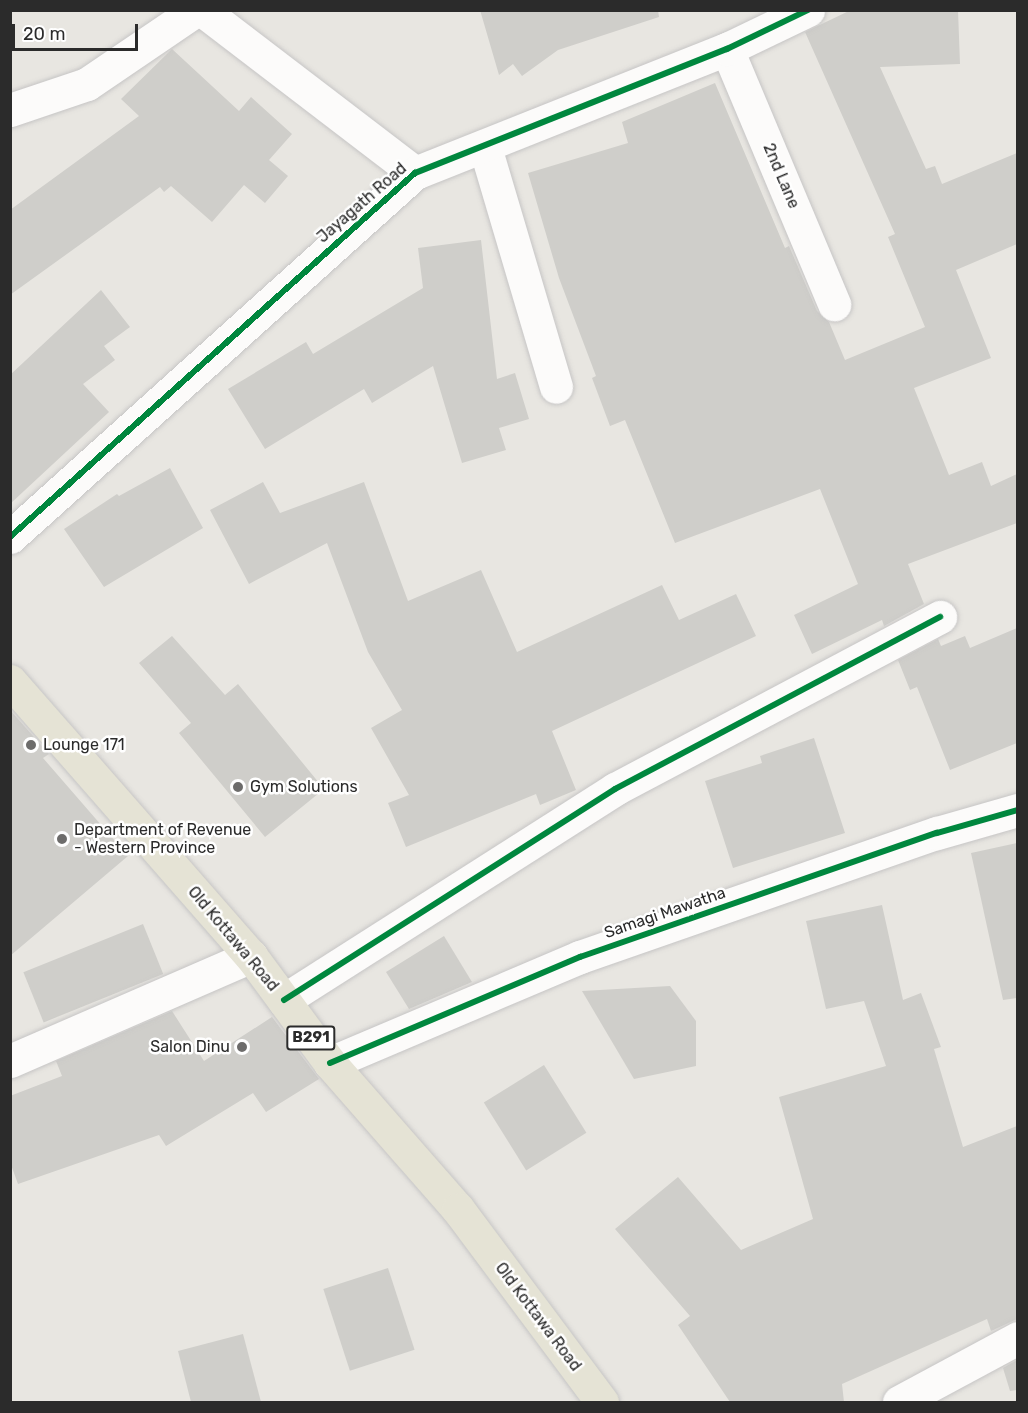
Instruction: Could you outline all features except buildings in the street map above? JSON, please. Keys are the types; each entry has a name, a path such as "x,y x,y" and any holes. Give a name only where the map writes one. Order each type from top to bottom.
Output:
{"main road":[{"name":"Old Kottawa Road","path":"10,681 251,956 330,1063 458,1209 602,1402"}],"street":[{"path":"10,110 87,84 196,10"},
{"path":"202,10 415,173"},
{"name":"Jayagath Road","path":"10,537 415,173 727,49 808,10"},
{"name":"2nd Lane","path":"727,49 834,303"},
{"path":"485,147 556,387"},
{"path":"284,1000 615,789 940,617"},
{"name":"Samagi Mawatha","path":"330,1063 580,957 937,833 1017,810"},
{"path":"10,1061 251,956"},
{"path":"899,1402 1017,1338"}],"cycle path":[{"path":"10,537 415,173 727,49 808,10"},
{"path":"284,1000 615,789 940,617"},
{"path":"330,1063 580,957 937,833 1018,810"}],"place":[{"name":"Lounge 171","path":"31,745"},
{"name":"Gym Solutions","path":"238,787"},
{"name":"Department of Revenue - Western Province","path":"62,839"},
{"name":"Salon Dinu","path":"242,1047"}]}
